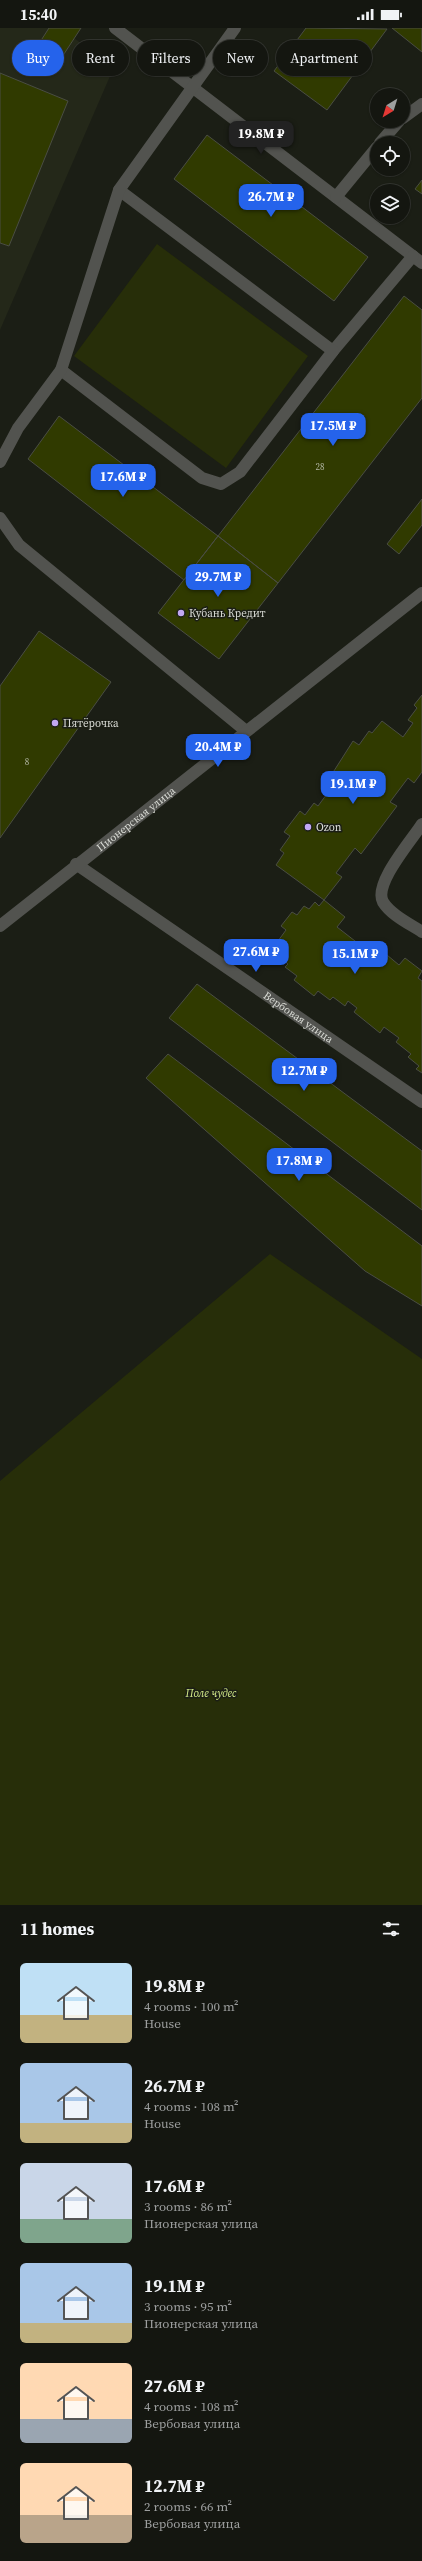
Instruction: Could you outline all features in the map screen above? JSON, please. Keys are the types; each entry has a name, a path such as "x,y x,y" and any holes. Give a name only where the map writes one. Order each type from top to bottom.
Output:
{"street":[{"path":"61,370 202,478 220,484 240,472 333,351 418,260 115,28"},
{"path":"0,462 18,428 61,370 119,190 194,88 235,28"},
{"path":"410,113 422,104"},
{"path":"386,136 393,128"},
{"path":"336,197 370,156"},
{"path":"119,190 333,351"},
{"path":"0,518 19,545 246,731"},
{"name":"Пионерская улица","path":"0,926 76,864 422,593"},
{"path":"422,824 385,879 381,890 383,901 390,910 422,932"},
{"name":"Вербовая улица","path":"76,864 422,1102"}],"shaded area":[{"path":"0,28 60,28 77,40 72,40 72,76 110,76 0,330 0,243 9,246 0,73"}],"green space":[{"path":"157,244 308,356 226,468 74,356"},
{"name":"Поле чудес","path":"270,1254 422,1359 422,1905 0,1905 0,1481"}],"building":[{"path":"49,28 81,28 64,54 64,40 41,40"},
{"path":"306,28 387,29 372,49 372,40 297,40"},
{"path":"392,28 422,28 422,52"},
{"path":"0,73 68,101 9,246 0,243"},
{"path":"281,76 352,76 327,110"},
{"path":"207,135 368,257 334,301 174,179"},
{"path":"422,180 422,194 415,189"},
{"path":"404,296 422,310 422,398 278,583 218,536"},
{"path":"59,416 218,536 184,580 28,459"},
{"path":"422,499 422,525 399,554 387,544"},
{"path":"218,536 278,583 219,659 158,613"},
{"path":"39,631 111,682 0,838 0,686"},
{"path":"422,695 422,772 414,783 408,778 390,802 397,806 361,854 355,848 336,873 342,877 324,900 276,865 284,853 280,850 290,836 284,832 300,811 305,815 314,803 318,806 338,779 332,774 353,741 359,745 369,731 372,733 382,721 403,737 413,723 408,720 417,708 414,705"},
{"path":"324,900 345,917 337,927 382,962 387,955 399,965 405,958 422,971 418,978 422,981 422,1073 416,1069 419,1066 408,1057 411,1054 396,1042 399,1038 384,1027 380,1033 354,1012 357,1008 348,1001 345,1006 333,997 330,1000 318,991 314,996 294,980 297,976 285,967 288,964 277,955 284,946 278,941 286,930 281,926 292,912 297,915 304,906 309,909 315,902 319,906"},
{"path":"197,984 422,1151 422,1210 169,1018"},
{"path":"168,1054 422,1246 422,1306 365,1271 146,1078"}],"place":[{"name":"Кубань Кредит","path":"181,613"},
{"name":"Пятёрочка","path":"55,723"},
{"name":"Ozon","path":"308,827"}]}
